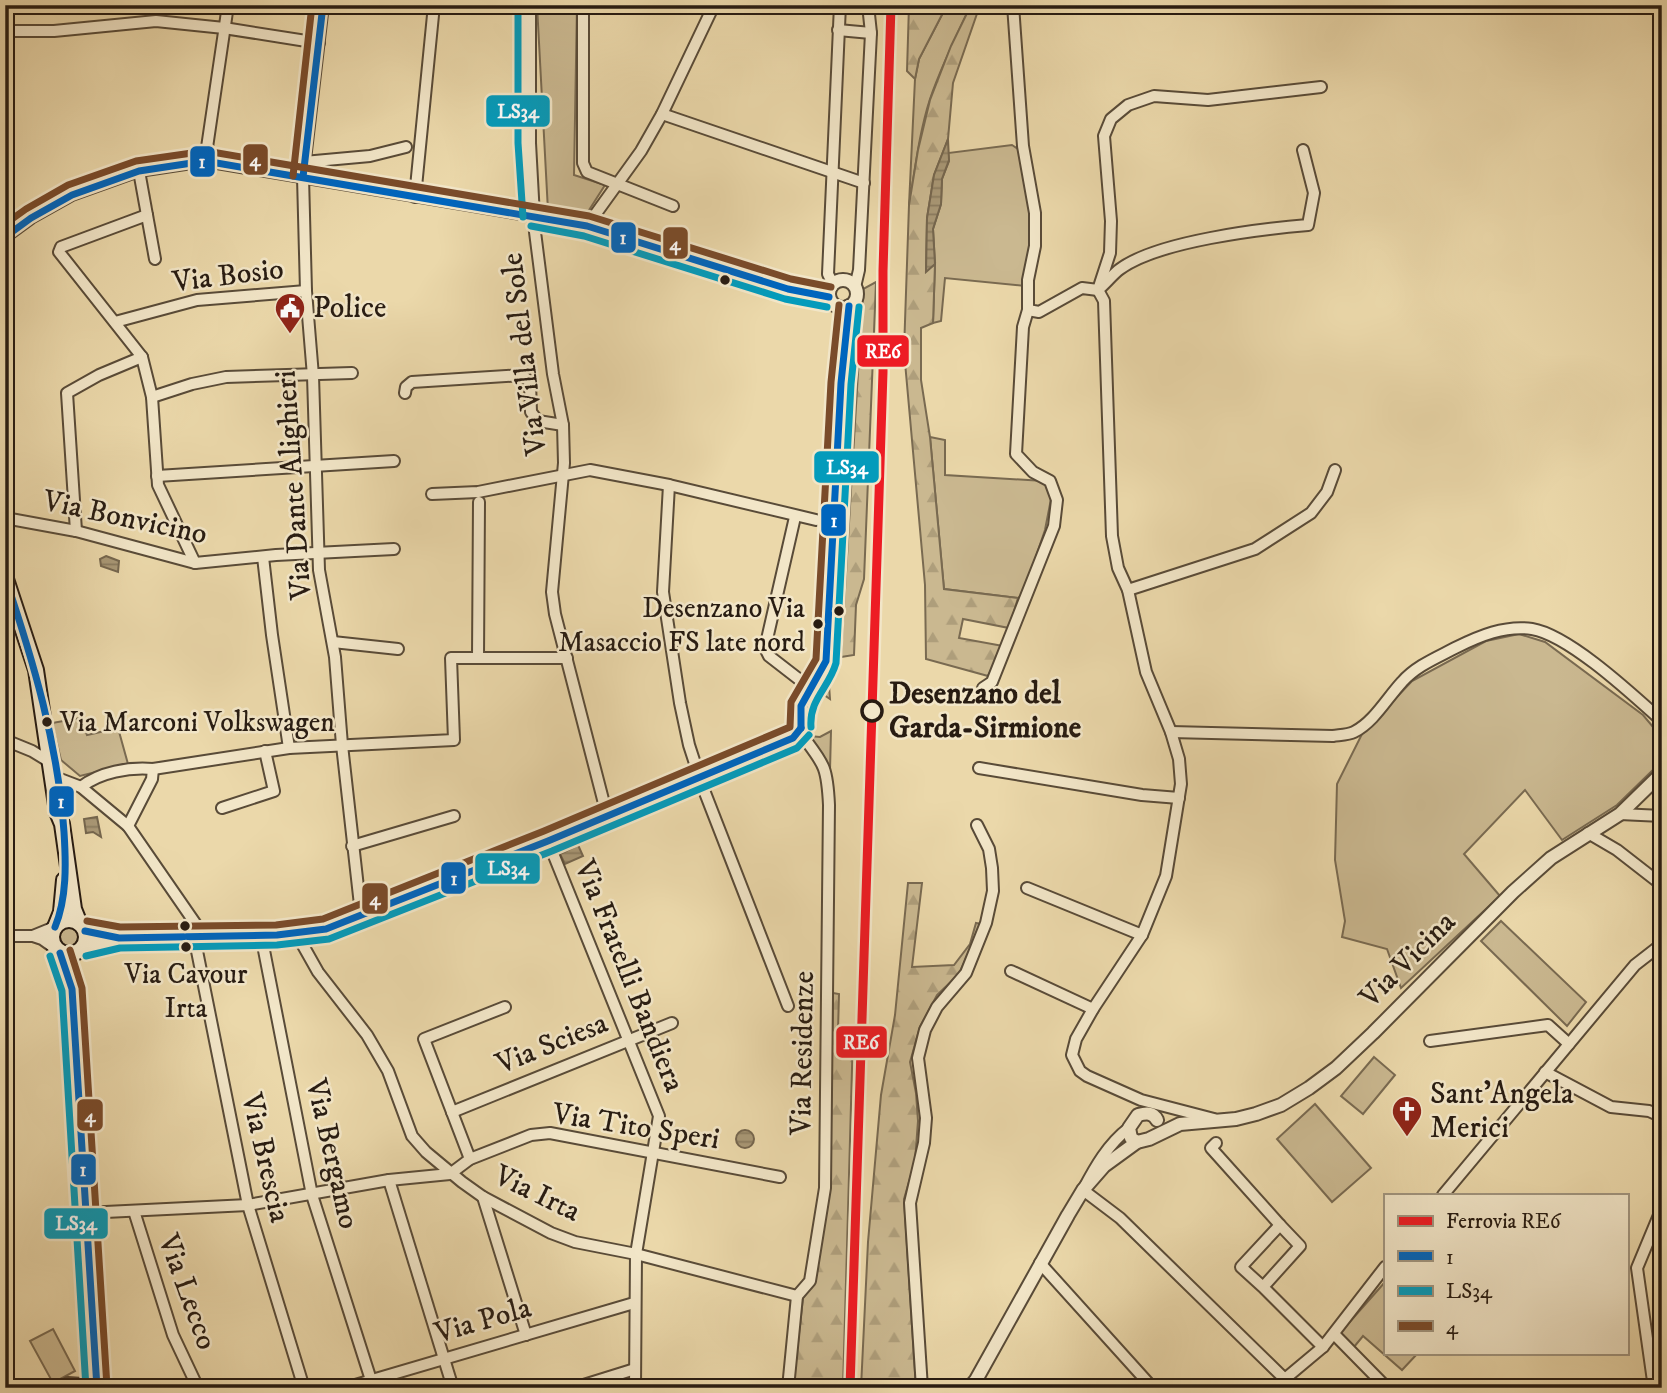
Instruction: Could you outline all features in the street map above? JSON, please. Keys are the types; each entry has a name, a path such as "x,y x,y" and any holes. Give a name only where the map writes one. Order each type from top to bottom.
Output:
{"main road":[{"path":"5,576 36,670 57,812 62,824"},
{"path":"43,711 51,732 60,779 66,857 82,938 72,989 97,1386"},
{"path":"66,857 61,912 51,938 72,989"},
{"path":"55,927 67,920 82,938"},
{"path":"58,951 70,955 82,938"}],"street":[{"path":"205,161 228,5"},
{"name":"Via Dante Alighieri","path":"323,5 303,177 306,291 313,376 319,570 333,642 361,914"},
{"path":"415,197 434,5"},
{"path":"529,5 529,143 533,216"},
{"path":"583,5 583,163 587,172 673,206"},
{"path":"587,226 641,150 662,114 714,5"},
{"path":"839,5 828,274 837,307 849,306"},
{"path":"82,938 261,935 326,929 699,778 793,738 800,730 799,716 810,687 824,670 828,647 841,383 849,306 855,300 859,270 871,33 868,5"},
{"path":"983,688 992,682 1054,526 1057,500 1050,481 1033,472 1016,454 1023,327 1028,310 1028,280 1035,246 1035,213 1023,146 1013,5"},
{"path":"5,31 54,31 156,21 224,28 319,43"},
{"path":"838,30 871,33"},
{"path":"1216,1120 1141,1100 1080,1071 1072,1055 1076,1039 1093,1009 1142,935 1166,876 1179,798 1179,759 1171,732 1146,673 1128,590 1118,568 1112,536 1104,301 1098,290 1110,253 1111,221 1104,136 1111,119 1128,105 1154,96 1208,100 1321,87"},
{"path":"662,114 864,183"},
{"path":"304,162 370,156 406,147"},
{"path":"1098,290 1120,269 1174,247 1260,229 1308,225 1314,194 1303,150"},
{"path":"5,237 31,218 72,195 139,171 205,161 587,226 788,289 831,290 845,280 855,287"},
{"path":"139,171 155,259"},
{"path":"147,215 61,247 59,252 142,357 152,397 158,485 195,563"},
{"name":"Via Villa del Sole","path":"533,216 548,336 563,425 562,476 552,592 555,614 607,815"},
{"path":"1028,310 1039,312 1082,288 1098,290"},
{"name":"Via Bosio","path":"116,322 197,300 306,291"},
{"path":"76,531 67,393 99,375 142,357"},
{"path":"152,397 192,384 226,377 352,373"},
{"name":"Via Villa del Sole","path":"405,393 406,387 412,382 522,375 530,382 531,412 538,421 563,425"},
{"path":"157,476 394,461"},
{"path":"432,494 478,492 590,470 668,485 816,520"},
{"path":"1128,590 1255,549 1311,513 1327,492 1335,470"},
{"path":"668,485 663,592 689,745 699,778 788,1006"},
{"path":"478,658 479,502"},
{"path":"795,517 765,648 769,656 810,687"},
{"name":"Via Bonvicino","path":"5,519 76,531 195,563 394,549"},
{"path":"263,557 289,748"},
{"path":"1171,732 1333,736 1353,733 1423,664 1486,634 1510,628 1533,629 1554,637 1580,654 1662,721"},
{"path":"333,642 398,649"},
{"path":"81,787 94,777 139,768 153,769 265,751 342,744 454,740 451,658 567,658"},
{"name":"Via Residenze","path":"797,1296 810,1281 825,1188 829,805 826,771 800,730"},
{"path":"5,740 50,762"},
{"path":"222,808 274,792 265,751"},
{"path":"979,768 1142,795 1179,798"},
{"path":"128,826 152,779 153,769"},
{"name":"Via Vicina","path":"1157,1120 1180,1124 1236,1119 1281,1105 1336,1068 1513,892 1551,858 1620,814 1662,773"},
{"path":"60,779 81,787 128,826 199,936"},
{"path":"1620,814 1662,816"},
{"path":"352,846 454,816"},
{"path":"922,1388 910,1203 924,1143 926,1118 918,1058 926,1030 937,1007 966,973 986,923 993,891 992,868 989,849 976,825"},
{"path":"1588,833 1617,850 1662,884"},
{"name":"Via Fratelli Bandiera","path":"548,841 659,1116 636,1254 635,1388"},
{"path":"1027,888 1142,935"},
{"path":"33,936 55,927"},
{"name":"Via Irta","path":"296,933 318,972 367,1035 388,1071 412,1136 450,1174 483,1196 551,1233 575,1242 636,1254 797,1296"},
{"name":"Via Bergamo","path":"261,935 312,1195 371,1380"},
{"path":"5,936 33,936 58,951"},
{"name":"Via Brescia","path":"199,936 248,1205 304,1388"},
{"path":"1444,1194 1635,965 1662,944"},
{"path":"1011,971 1093,1009"},
{"path":"470,1159 424,1039 505,1007"},
{"name":"Via Sciesa","path":"452,1112 672,1023"},
{"path":"1430,1041 1548,1025 1569,1044"},
{"path":"1545,1072 1611,1107 1649,1111 1662,1116"},
{"path":"1141,1100 1145,1114"},
{"path":"969,1388 976,1380 1096,1165 1119,1135 1132,1134 1149,1139 1154,1135 1158,1129 1157,1120 1152,1115 1138,1115 1132,1134 1118,1154 1083,1191"},
{"name":"Via Vicina","path":"1154,1135 1180,1124"},
{"name":"Via Tito Speri","path":"450,1174 470,1159 531,1135 550,1133 780,1177"},
{"path":"1216,1143 1211,1148 1300,1246 1263,1287"},
{"path":"85,1213 248,1205 389,1180 450,1174"},
{"path":"389,1180 453,1388"},
{"path":"1083,1191 1120,1218 1294,1388"},
{"path":"483,1196 526,1335"},
{"path":"1654,1388 1637,1268 1662,1208"},
{"name":"Via Lecco","path":"134,1211 173,1335 198,1388"},
{"path":"1280,1226 1241,1267 1323,1347"},
{"path":"1040,1263 1152,1386"},
{"path":"1274,1388 1323,1347 1384,1268"},
{"path":"788,1388 797,1296"},
{"name":"Via Pola","path":"345,1388 634,1303"},
{"path":"1334,1334 1387,1388"},
{"path":"573,1388 635,1369"},
{"path":"61,1388 68,1383 97,1386"}],"green space":[{"path":"537,5 577,5 574,175 605,185 584,218 548,211"},
{"path":"909,5 947,5 919,59 915,79 907,71"},
{"path":"947,5 971,5 930,99 920,138 909,205 915,79 919,59"},
{"path":"971,5 980,5 953,83 948,139 934,175 927,218 926,271 935,264 933,323 921,328 921,380 930,437 944,589 1018,598 1009,628 963,619 959,638 1003,646 988,676 926,659 925,585 904,351 909,205 918,150 930,100 951,46"},
{"path":"1012,145 1021,151 1030,205 1031,243 1025,286 945,278 941,321 933,323 933,229 941,204 942,179 949,161 948,153"},
{"path":"876,282 864,579 856,605 854,655 841,657 863,289"},
{"path":"930,437 945,440 945,475 1044,481 1051,499 1045,530 1023,594 1018,598 944,589"},
{"path":"1519,634 1545,642 1643,715 1659,734 1662,755 1658,765 1617,805 1562,840 1525,790 1464,854 1500,896 1401,988 1387,949 1342,937 1345,921 1335,860 1337,784 1362,734 1412,681 1486,641"},
{"path":"828,671 830,699 814,692"},
{"path":"81,718 87,735 118,728 128,764 80,776 61,760 52,723"},
{"path":"831,731 830,770 823,755 808,736 820,737"},
{"path":"908,883 922,883 912,967 954,965 970,944 976,923 981,924 959,974 937,995 920,1027 910,1062 918,1121 915,1161 904,1199 916,1388 861,1388 868,1242 881,1095 895,1015"},
{"path":"1501,921 1586,1002 1567,1026 1481,941"},
{"path":"65,928 73,928 78,937 76,944 65,946 60,941 60,933"},
{"path":"833,993 839,994 838,1031 853,1033 843,1388 793,1388 803,1298 813,1283 830,1188"},
{"path":"1374,1057 1395,1075 1363,1114 1341,1096"},
{"path":"1315,1104 1371,1168 1332,1202 1277,1139"},
{"path":"1384,1283 1384,1354 1417,1354 1402,1370 1363,1336 1354,1347 1339,1334"},
{"path":"53,1329 75,1371 53,1383 30,1341"}],"shaded area":[{"path":"948,139 949,160 942,179 941,204 933,229 935,264 926,272 927,218 934,175"},
{"path":"106,556 119,561 118,572 101,566 100,559"},
{"path":"97,817 101,837 93,832 86,833 84,819"},
{"path":"578,845 583,856 565,864 560,854"},
{"path":"741,1130 749,1130 754,1139 752,1146 741,1148 736,1143 736,1135"}],"rail line":[{"name":"RE6","path":"850,1388 883,372 883,271 891,5"}],"transit line":[{"name":"4","path":"293,176 312,5"},
{"name":"1","path":"303,177 323,5"},
{"name":"LS34","path":"518,5 518,143 523,217"},
{"name":"4","path":"5,224 68,185 136,161 206,151 589,216 791,279 831,287"},
{"name":"1","path":"5,237 31,218 72,195 139,171 205,161 587,226 788,289 829,297"},
{"name":"LS34","path":"531,226 584,236 785,299 827,307"},
{"name":"4","path":"87,921 120,927 276,925 323,919 544,831 790,727 791,702 816,659 831,382 839,305"},
{"name":"1","path":"801,728 801,706 826,661 841,383 849,306"},
{"name":"LS34","path":"811,727 816,701 836,663 851,384 859,307"},
{"name":"1","path":"5,577 43,703 61,799 65,880 55,927"},
{"name":"1","path":"85,931 119,938 277,935 326,929 548,841 793,738 801,728"},
{"name":"LS34","path":"86,956 120,948 277,945 329,939 552,851 797,748 809,735"},
{"name":"4","path":"70,950 82,988 107,1387"},
{"name":"1","path":"60,953 72,989 97,1388"},
{"name":"LS34","path":"50,956 62,991 86,1388"}],"place":[{"name":"Police","path":"290,335"},
{"name":"Desenzano Via Masaccio FS late nord","path":"818,624"},
{"name":"Desenzano del Garda-Sirmione","path":"872,711"},
{"name":"Via Marconi Volkswagen","path":"47,722"},
{"name":"Via Cavour Irta","path":"186,947"},
{"name":"Sant'Angela Merici","path":"1407,1138"}]}
